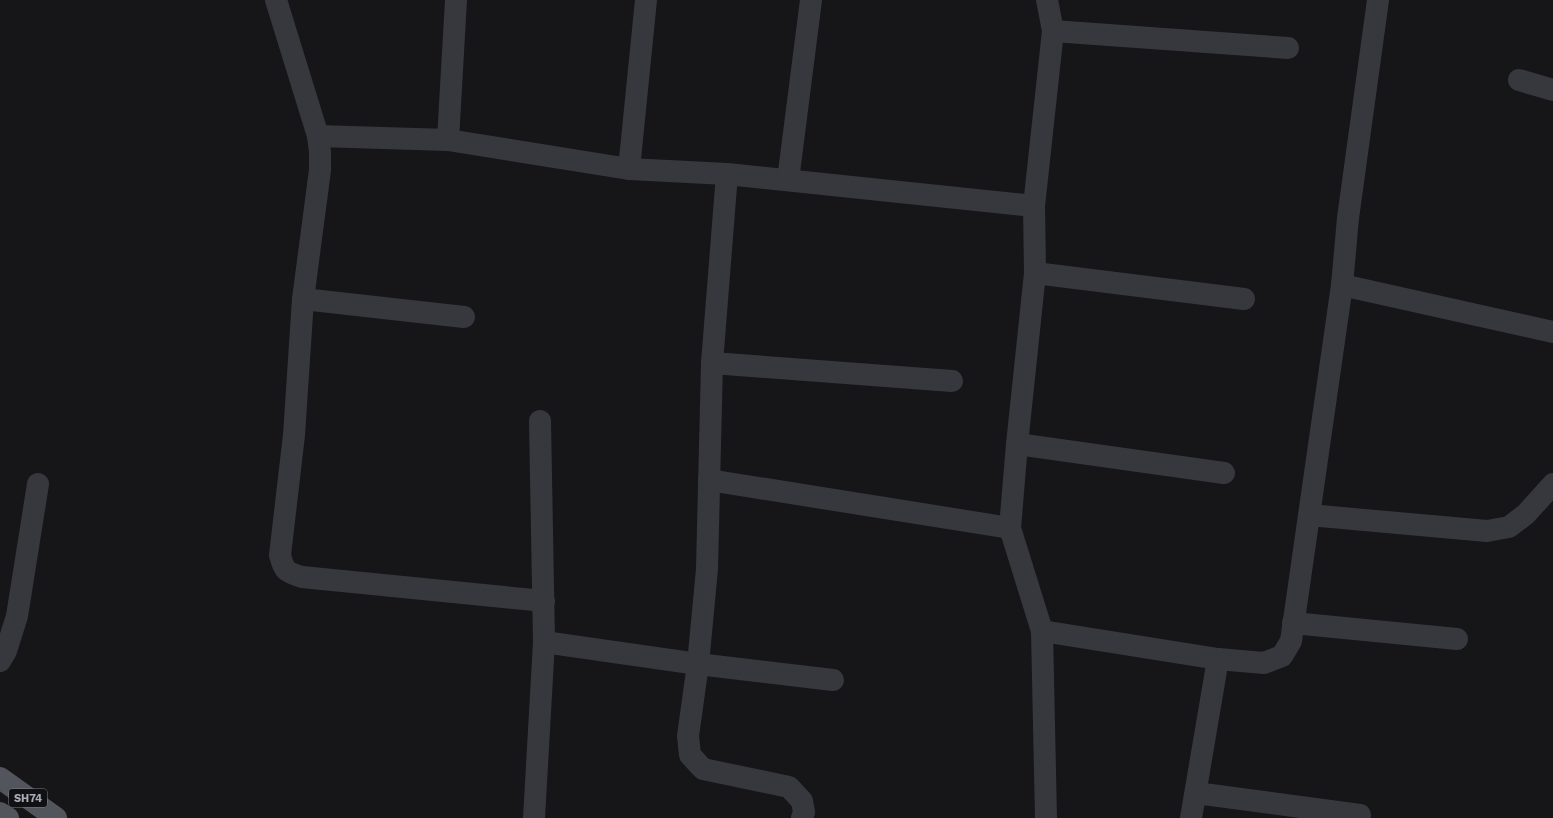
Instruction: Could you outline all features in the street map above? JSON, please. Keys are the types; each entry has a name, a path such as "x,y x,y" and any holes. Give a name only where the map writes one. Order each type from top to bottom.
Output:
{"main road":[{"name":"SH74","path":"0,778 56,818"},
{"name":"SH74","path":"0,812 8,818"}],"street":[{"path":"276,0 318,136 320,152 320,170 302,299 294,435 280,555 283,567 288,573 302,577 544,601"},
{"path":"448,140 456,0"},
{"path":"629,169 646,0"},
{"path":"788,180 811,0"},
{"path":"1046,818 1042,631 1010,528 1035,272 1034,206 1053,30 1047,0"},
{"path":"1042,631 1218,659 1264,664 1282,656 1291,641 1342,285 1348,218 1378,0"},
{"path":"1053,30 1288,48"},
{"path":"1519,80 1553,90"},
{"path":"318,136 448,140 629,169 727,174 1034,206"},
{"path":"727,174 712,363 707,569 698,664 688,736 690,755 703,769 789,787 802,800 804,812 802,818"},
{"path":"1035,272 1244,299"},
{"path":"1342,285 1553,332"},
{"path":"302,299 464,317"},
{"path":"712,363 952,381"},
{"path":"534,818 544,642 540,421"},
{"path":"1017,444 1224,473"},
{"path":"709,480 1010,528"},
{"path":"0,661 6,651 17,616 38,484"},
{"path":"1309,515 1487,531 1509,527 1526,514 1553,484"},
{"path":"1293,623 1458,639"},
{"path":"544,642 698,664 833,680"},
{"path":"1191,818 1218,659"},
{"path":"1196,793 1360,815"}]}
